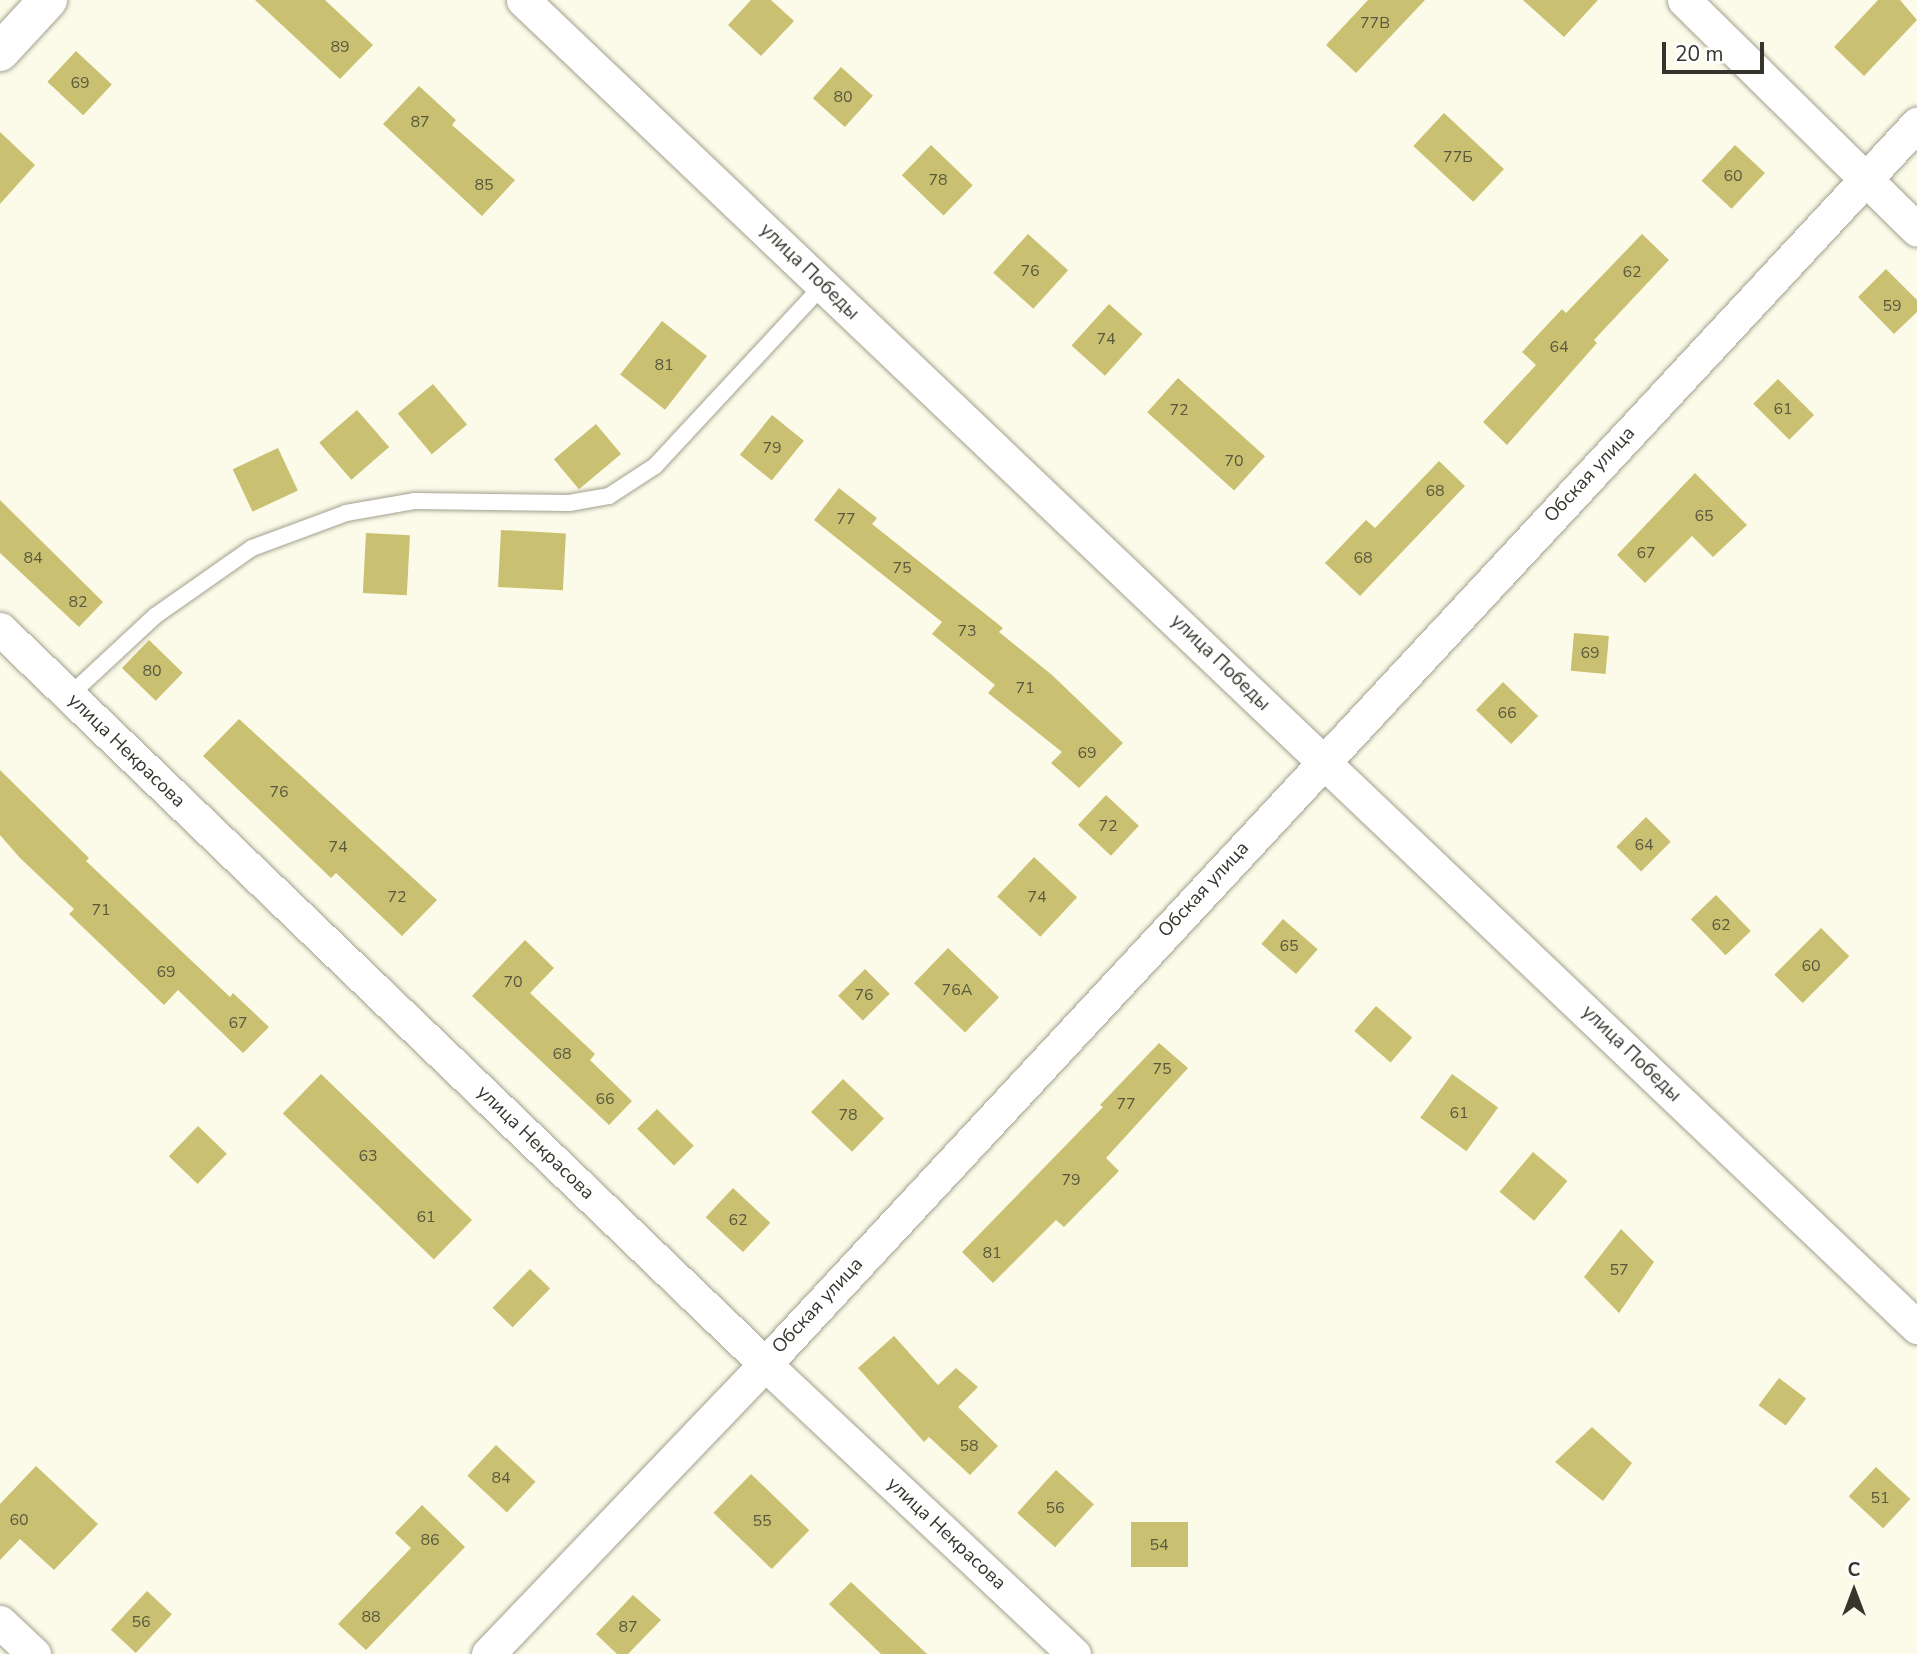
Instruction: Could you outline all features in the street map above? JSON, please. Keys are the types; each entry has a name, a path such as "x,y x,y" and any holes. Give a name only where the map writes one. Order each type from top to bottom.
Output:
{"street":[{"path":"0,52 48,0"},
{"name":"улица Победы","path":"523,0 1917,1326"},
{"path":"1684,0 1917,230"},
{"name":"Обская улица","path":"488,1654 765,1364 1917,124"},
{"name":"улица Некрасова","path":"0,629 765,1364 1074,1654"},
{"path":"0,1622 34,1654"}],"lane":[{"path":"69,696 155,616 252,548 346,513 414,501 569,503 609,496 655,466 822,285"}],"building":[{"path":"255,0 325,0 373,45 340,79"},
{"path":"751,0 771,0 794,21 761,56 728,25"},
{"path":"1368,0 1425,0 1356,73 1326,45"},
{"path":"1523,0 1598,0 1564,37"},
{"path":"1878,0 1900,0 1917,20 1864,76 1834,47"},
{"path":"76,51 112,84 83,115 47,82"},
{"path":"841,67 873,96 845,127 813,98"},
{"path":"419,86 456,120 452,125 515,180 482,216 383,124"},
{"path":"1444,113 1504,169 1473,202 1413,146"},
{"path":"0,132 35,165 0,204"},
{"path":"931,145 973,185 944,216 902,175"},
{"path":"1735,145 1765,173 1732,209 1702,181"},
{"path":"1028,234 1068,270 1033,309 993,273"},
{"path":"1642,234 1669,260 1594,340 1597,343 1507,445 1483,422 1536,365 1522,352 1562,309 1566,313"},
{"path":"1886,269 1917,300 1917,312 1894,334 1858,297"},
{"path":"1109,304 1142,334 1105,376 1072,346"},
{"path":"662,321 707,356 665,410 620,375"},
{"path":"1178,378 1265,456 1234,490 1147,412"},
{"path":"1778,379 1814,415 1789,440 1753,404"},
{"path":"433,384 467,425 432,454 398,414"},
{"path":"357,410 389,447 351,480 319,443"},
{"path":"772,415 804,441 772,480 740,455"},
{"path":"596,424 621,454 579,489 554,459"},
{"path":"278,448 298,491 253,512 233,469"},
{"path":"1439,461 1465,486 1360,596 1325,563 1366,520 1375,528"},
{"path":"1695,473 1747,525 1713,557 1692,536 1645,583 1617,555"},
{"path":"839,488 877,518 872,524 1003,628 999,632 1052,675 1123,743 1079,788 1051,763 1062,752 988,693 995,685 932,634 942,622 814,520"},
{"path":"0,500 103,602 79,627 0,553"},
{"path":"501,530 566,533 563,590 498,587"},
{"path":"366,533 410,535 407,595 363,593"},
{"path":"1574,633 1609,636 1606,674 1571,671"},
{"path":"149,640 183,673 156,701 122,668"},
{"path":"1503,682 1538,716 1511,744 1476,710"},
{"path":"239,719 437,900 402,936 336,873 331,878 203,756"},
{"path":"0,770 89,858 86,861 230,997 233,993 269,1027 243,1053 178,990 164,1005 69,914 74,909 20,858 0,835"},
{"path":"1106,795 1139,826 1111,856 1078,825"},
{"path":"1646,817 1671,842 1641,871 1616,847"},
{"path":"1034,857 1077,897 1040,937 997,896"},
{"path":"1716,895 1751,931 1726,955 1691,919"},
{"path":"1283,919 1318,949 1296,974 1261,944"},
{"path":"1821,928 1849,956 1803,1003 1774,975"},
{"path":"525,940 554,968 530,993 595,1054 590,1060 632,1101 609,1125 472,996"},
{"path":"948,948 999,997 965,1033 914,983"},
{"path":"865,969 890,994 863,1021 838,996"},
{"path":"1376,1006 1412,1037 1391,1062 1354,1031"},
{"path":"1159,1043 1188,1068 1106,1158 1119,1171 1064,1227 1056,1220 993,1283 962,1252 1103,1107 1100,1105"},
{"path":"321,1074 472,1220 434,1259 283,1114"},
{"path":"1452,1074 1498,1108 1466,1151 1420,1118"},
{"path":"843,1079 884,1119 852,1152 811,1112"},
{"path":"657,1109 694,1146 674,1166 637,1129"},
{"path":"198,1126 227,1154 198,1184 169,1156"},
{"path":"1533,1152 1567,1181 1534,1221 1500,1192"},
{"path":"733,1188 770,1223 743,1252 706,1217"},
{"path":"1621,1229 1654,1262 1619,1313 1584,1277"},
{"path":"530,1269 550,1288 513,1327 492,1308"},
{"path":"894,1336 938,1385 956,1368 978,1387 958,1407 998,1446 970,1475 929,1437 924,1442 858,1368"},
{"path":"1779,1378 1806,1398 1786,1426 1759,1405"},
{"path":"1592,1427 1632,1463 1603,1501 1555,1462"},
{"path":"496,1445 535,1482 507,1513 467,1476"},
{"path":"36,1466 98,1524 54,1570 20,1539 0,1560 0,1504"},
{"path":"1876,1467 1910,1499 1883,1528 1849,1496"},
{"path":"1056,1470 1094,1504 1055,1547 1017,1513"},
{"path":"751,1474 809,1530 772,1569 713,1513"},
{"path":"422,1505 465,1547 366,1650 338,1624 411,1548 395,1533"},
{"path":"1131,1522 1188,1522 1188,1567 1131,1567"},
{"path":"851,1582 927,1654 881,1654 829,1604"},
{"path":"147,1591 172,1614 136,1653 111,1630"},
{"path":"633,1595 661,1620 628,1654 617,1654 596,1634"}]}
